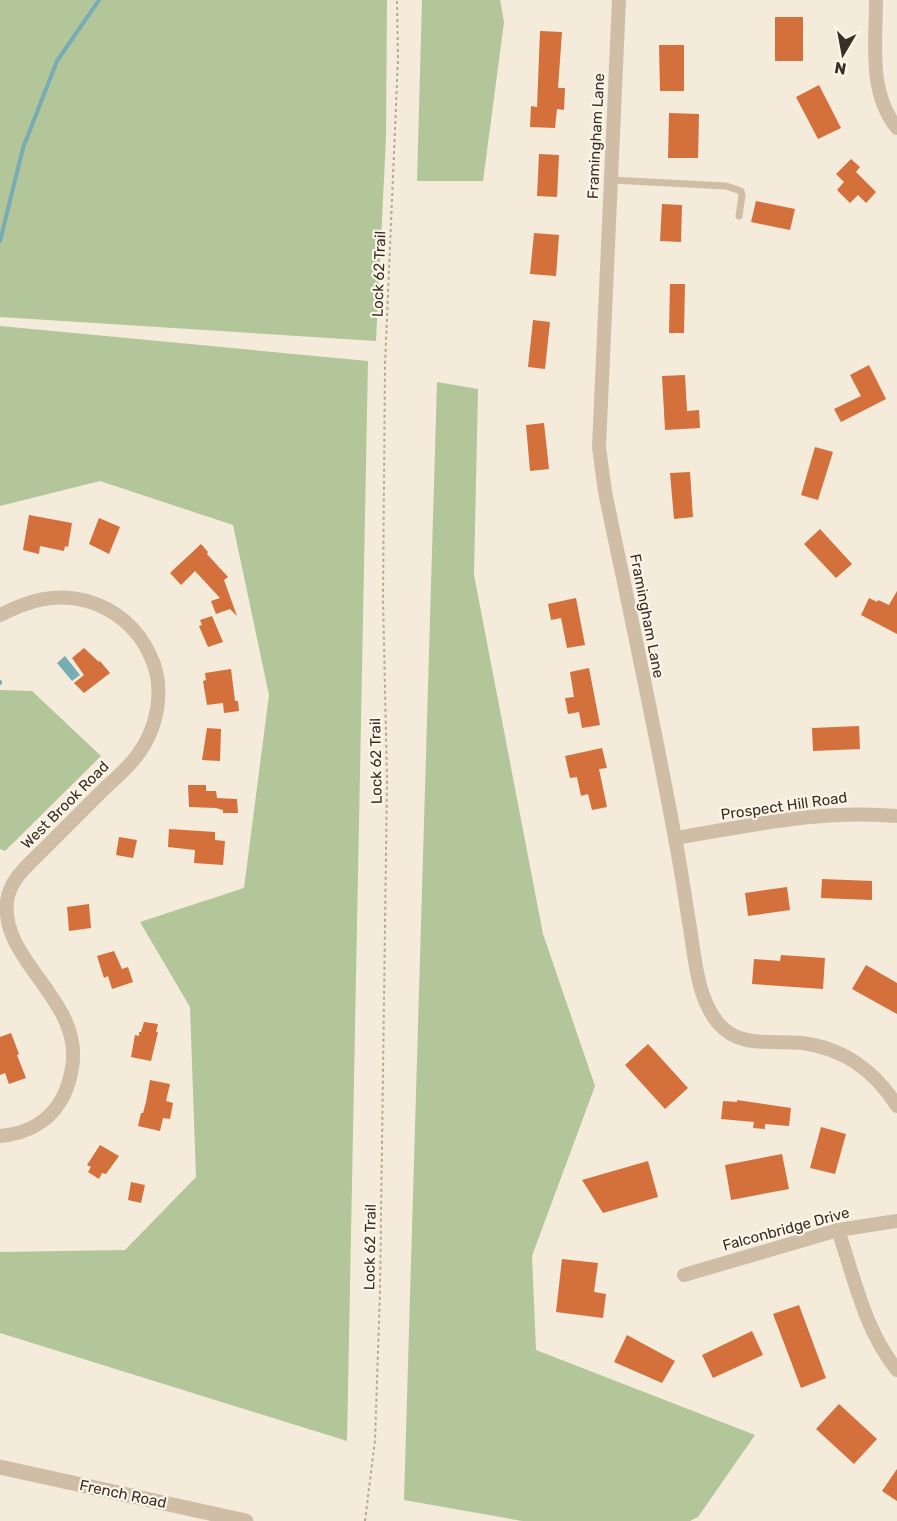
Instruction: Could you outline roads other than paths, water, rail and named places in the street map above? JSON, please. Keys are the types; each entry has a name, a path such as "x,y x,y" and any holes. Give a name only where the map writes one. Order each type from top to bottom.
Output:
{"street":[{"name":"Framingham Lane","path":"619,0 599,447 675,838 697,971 706,1002 726,1031 745,1040 759,1043 803,1043 840,1053 861,1065 877,1079 897,1106"},
{"path":"876,0 876,78 884,107 897,128"},
{"name":"West Brook Road","path":"0,615 19,606 52,597 79,599 93,603 122,619 144,642 152,658 159,687 153,725 135,758 26,866 11,887 6,911 10,935 68,1025 74,1060 68,1087 57,1107 36,1125 23,1132 0,1136"},
{"name":"Prospect Hill Road","path":"675,838 818,815 853,813 897,816"},
{"name":"Falconbridge Drive","path":"684,1275 838,1230 897,1221"},
{"path":"838,1230 863,1307 876,1336 897,1370"},
{"name":"French Road","path":"0,1467 207,1517 246,1521"}],"lane":[{"path":"611,180 734,188 741,191 742,195 739,216"}],"water":[{"path":"65,656 80,675 72,681 57,663"}],"waterway":[{"path":"0,241 23,148 57,61 99,0"}]}
